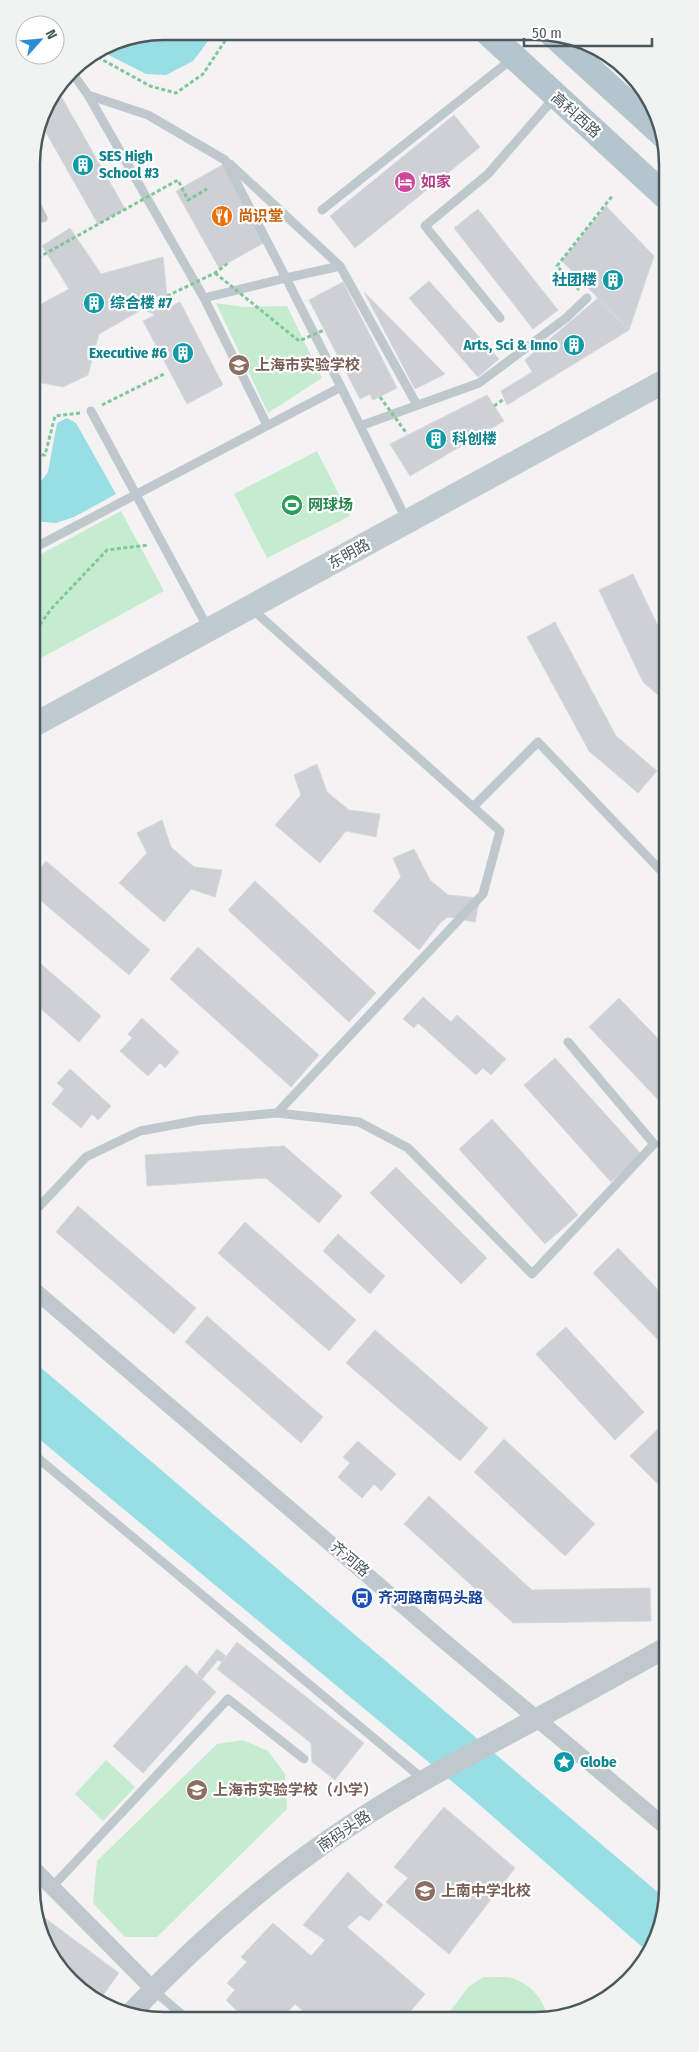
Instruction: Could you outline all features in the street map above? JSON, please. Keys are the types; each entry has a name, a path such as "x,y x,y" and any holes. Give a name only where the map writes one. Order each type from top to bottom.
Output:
{"main road":[{"name":"高科西路","path":"495,40 659,191"},
{"path":"562,43 652,125"},
{"name":"东明路","path":"40,722 659,386"}],"street":[{"name":"齐河路","path":"40,1295 659,1821"},
{"name":"南码头路","path":"135,2008 221,1923 284,1872 351,1825 424,1780 659,1651"},
{"path":"40,1875 153,1989"}],"lane":[{"path":"322,210 514,58"},
{"path":"75,77 88,95 204,298 268,425"},
{"path":"88,95 148,115 225,160 340,266 417,405"},
{"path":"500,318 425,226 488,174 555,96"},
{"path":"225,160 341,387 407,522"},
{"path":"40,212 43,218"},
{"path":"204,298 340,266"},
{"path":"360,426 479,383 566,318 587,298"},
{"path":"40,546 341,387"},
{"path":"91,411 209,630"},
{"path":"251,608 500,830 483,894 277,1113"},
{"path":"473,807 538,742 659,869"},
{"path":"40,1206 86,1157 140,1131 200,1120 277,1113 359,1122 408,1148 532,1274 654,1144 568,1042"},
{"path":"40,1460 424,1780"},
{"path":"52,1888 228,1699 304,1759"},
{"path":"153,1989 179,2012"}],"path":[{"path":"100,58 150,86 176,92 203,74 226,40"},
{"path":"40,257 178,180 188,200 207,190"},
{"path":"587,298 557,266 613,195"},
{"path":"166,296 215,273 228,263"},
{"path":"215,273 298,341 324,330"},
{"path":"380,396 406,434"},
{"path":"494,406 504,399"},
{"path":"40,624 52,608 107,550 162,543"}],"green space":[{"path":"216,303 244,307 287,306 322,378 268,413"},
{"name":"网球场","path":"317,451 350,516 267,558 234,494"},
{"path":"121,511 164,591 40,659 40,555"},
{"path":"243,1740 268,1751 285,1774 287,1809 157,1937 125,1937 93,1903 97,1861 217,1744"},
{"path":"106,1760 135,1787 103,1821 75,1794"},
{"path":"484,1977 509,1977 525,1984 531,1989 540,1999 546,2012 450,2012 469,1986"}],"water":[{"path":"156,40 209,40 193,61 166,75 146,74 107,54 116,49 140,42"},
{"path":"67,418 76,423 116,494 74,517 56,523 40,522 40,482 48,472 57,423"},
{"path":"40,1367 659,1893 657,1912 650,1936 643,1948 467,1794 40,1440"}],"building":[{"name":"SES High School #3","path":"61,96 125,209 98,224 45,130 49,116"},
{"name":"如家","path":"454,115 480,147 355,248 330,216"},
{"name":"尚识堂","path":"224,164 267,241 219,268 176,191"},
{"name":"社团楼","path":"606,206 654,256 629,330 562,261"},
{"path":"478,209 558,310 533,329 454,228"},
{"name":"综合楼 #7","path":"70,228 101,274 163,257 167,296 149,297 143,309 99,334 88,375 63,387 40,383 40,305 69,289 42,246"},
{"path":"429,281 499,359 478,377 409,298"},
{"path":"343,282 397,388 373,400 370,394 360,399 309,300"},
{"path":"364,292 445,374 415,389"},
{"name":"Executive #6","path":"149,297 164,310 180,302 223,385 187,404 143,321 155,315 143,309"},
{"name":"Arts, Sci & Inno","path":"598,298 629,330 507,405 501,391 532,372 525,360"},
{"name":"科创楼","path":"487,395 504,421 410,476 390,444"},
{"path":"633,574 659,628 659,696 643,682 599,590"},
{"path":"555,622 616,736 657,771 638,793 589,751 527,637"},
{"path":"317,764 327,792 349,810 380,814 376,837 346,831 320,863 275,825 301,795 294,775"},
{"path":"162,820 171,847 194,867 222,870 215,897 191,889 164,922 119,883 147,853 137,833"},
{"path":"414,849 430,880 448,895 480,898 475,922 448,917 441,922 419,950 373,911 401,877 393,858"},
{"path":"46,861 150,950 129,975 40,900 40,868"},
{"path":"255,881 376,993 349,1022 228,910"},
{"path":"198,947 319,1055 291,1087 170,979"},
{"path":"40,963 101,1016 79,1042 40,1008"},
{"path":"423,997 451,1022 457,1015 506,1059 491,1075 483,1068 476,1075 418,1023 414,1028 403,1019"},
{"path":"619,998 659,1040 659,1101 589,1027"},
{"path":"142,1018 179,1052 165,1068 160,1063 148,1076 120,1051 132,1038 128,1034"},
{"path":"555,1058 641,1154 611,1182 524,1085"},
{"path":"70,1069 111,1106 98,1120 92,1114 81,1128 52,1104 64,1089 57,1083"},
{"path":"492,1119 578,1215 545,1244 459,1149"},
{"path":"284,1146 342,1196 319,1223 266,1178 147,1186 145,1155"},
{"path":"396,1167 487,1258 461,1284 370,1193"},
{"path":"78,1206 196,1308 174,1334 56,1232"},
{"path":"245,1222 356,1320 329,1351 218,1253"},
{"path":"338,1234 385,1276 370,1294 323,1251"},
{"path":"618,1248 659,1291 659,1341 593,1273"},
{"path":"207,1316 323,1417 301,1443 185,1342"},
{"path":"566,1327 644,1412 615,1440 536,1354"},
{"path":"375,1330 488,1428 460,1461 346,1363"},
{"path":"659,1428 659,1485 630,1456"},
{"path":"504,1439 595,1524 565,1556 474,1472"},
{"path":"358,1441 396,1474 381,1491 374,1484 362,1498 338,1477 350,1463 343,1457"},
{"path":"429,1496 532,1590 650,1588 651,1621 513,1623 404,1524"},
{"path":"237,1642 364,1743 335,1780 312,1762 311,1743 217,1669"},
{"path":"217,1649 226,1656 222,1662 218,1660 202,1679 197,1674"},
{"path":"186,1665 216,1692 143,1773 113,1746"},
{"path":"444,1807 515,1868 449,1954 386,1902 408,1878 394,1867"},
{"path":"348,1872 383,1905 369,1921 360,1915 347,1927 425,1994 410,2012 304,2012 295,2004 288,2012 238,2012 226,2000 235,1990 227,1983 247,1962 241,1957 273,1923 311,1956 325,1940 303,1925"},
{"path":"43,1917 119,1973 103,1995 88,1986 66,1964 49,1936"}],"place":[{"name":"SES High School #3","path":"83,165"},
{"name":"如家","path":"405,182"},
{"name":"尚识堂","path":"222,216"},
{"name":"社团楼","path":"613,280"},
{"name":"综合楼 #7","path":"94,303"},
{"name":"Arts, Sci & Inno","path":"574,345"},
{"name":"Executive #6","path":"183,353"},
{"name":"上海市实验学校","path":"239,365"},
{"name":"科创楼","path":"436,439"},
{"name":"网球场","path":"292,505"},
{"name":"齐河路南码头路","path":"362,1598"},
{"name":"Globe","path":"564,1762"},
{"name":"上海市实验学校（小学）","path":"197,1790"},
{"name":"上南中学北校","path":"425,1891"}]}
